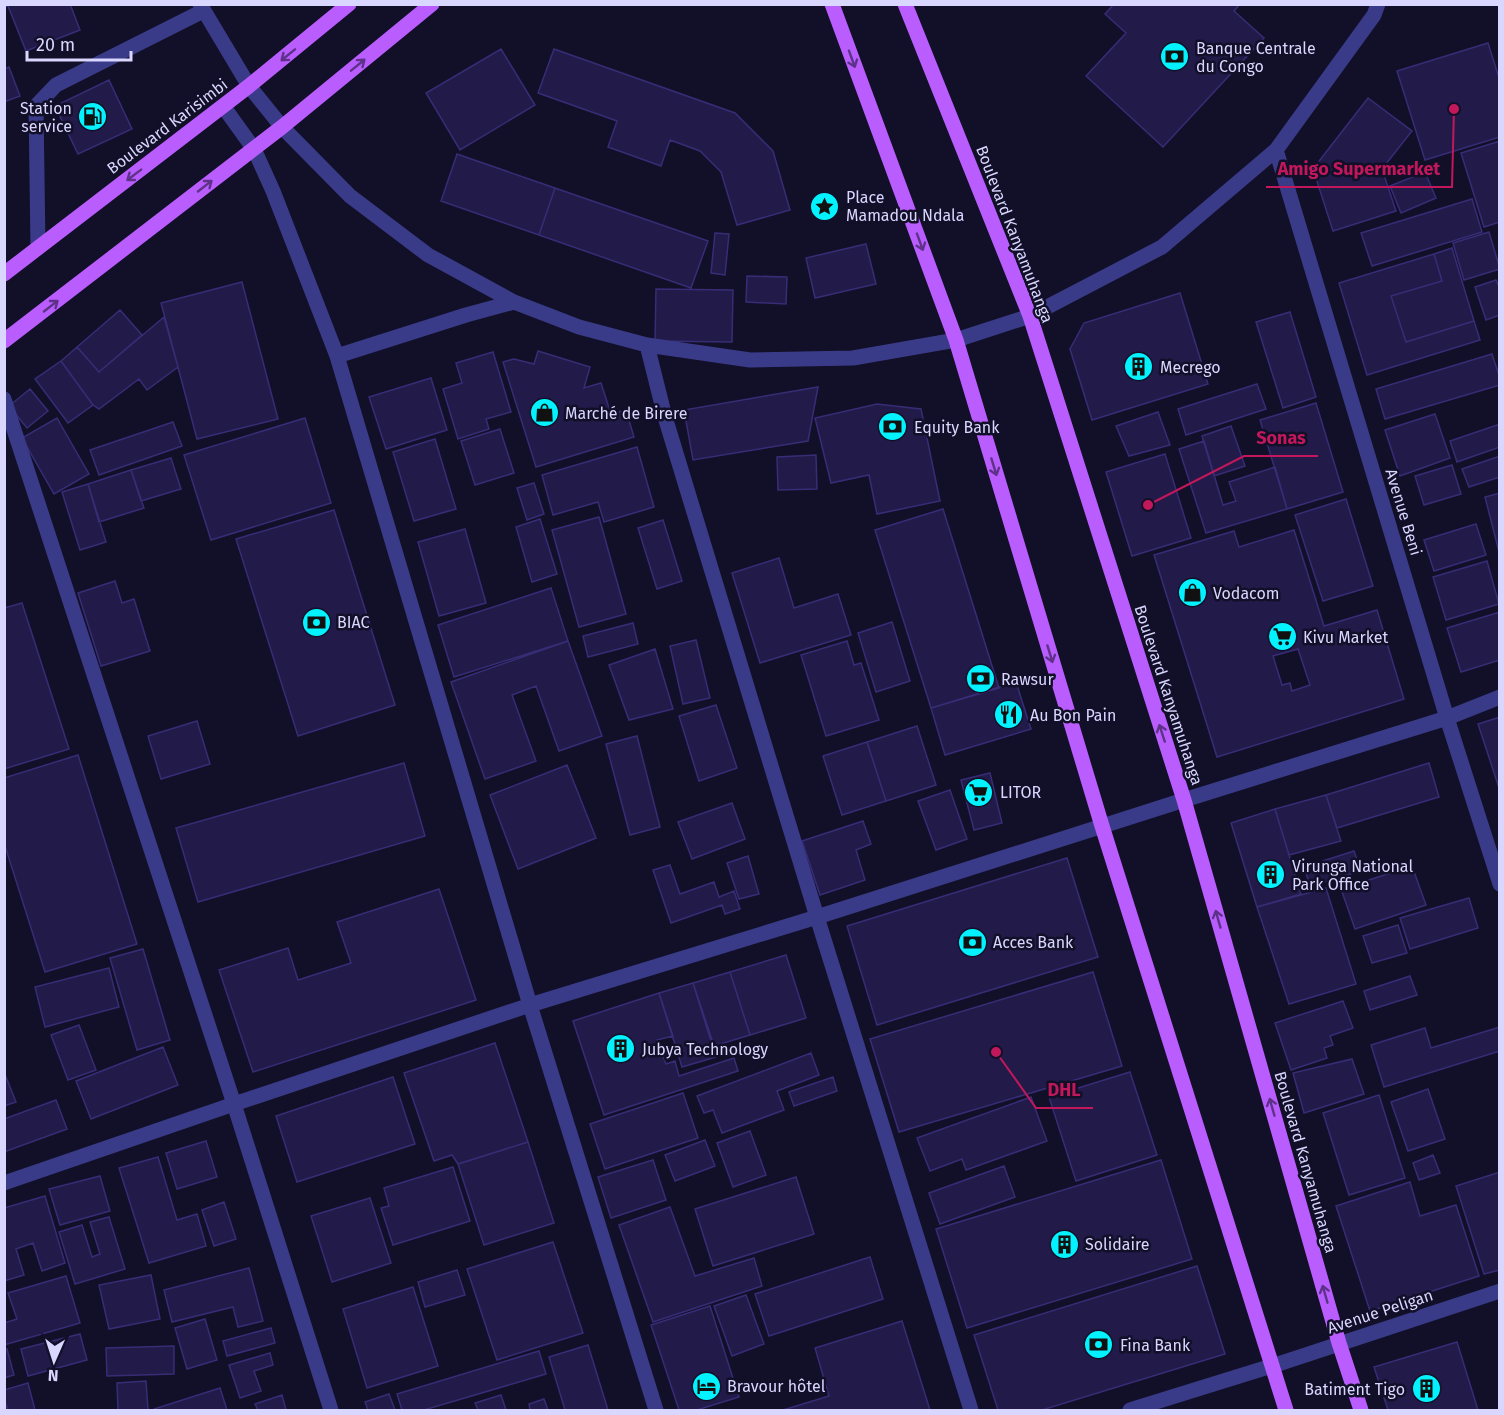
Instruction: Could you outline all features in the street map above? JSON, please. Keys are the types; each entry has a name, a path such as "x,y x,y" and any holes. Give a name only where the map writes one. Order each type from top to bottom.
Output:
{"main road":[{"name":"Boulevard Karisimbi","path":"4,274 249,86 349,4"},
{"path":"4,341 282,127 432,4"},
{"path":"832,4 956,340 1102,826 1286,1410"},
{"name":"Boulevard Kanyamuhanga","path":"904,4 1030,316 1184,800 1339,1343 1361,1410"}],"street":[{"path":"38,248 36,106 56,85 202,8 249,86 282,127 350,196 428,255 514,302 579,327 647,345 750,360 853,358 956,340 1030,316 1162,247 1276,150 1374,15 1378,4"},
{"path":"223,106 254,149 273,191 337,356 530,1005 656,1410"},
{"name":"Avenue Beni","path":"1276,150 1447,718 1500,884"},
{"path":"337,356 514,302"},
{"path":"647,345 665,417 817,917 971,1410"},
{"path":"4,399 234,1104 331,1410"},
{"path":"4,1183 530,1005 1447,718 1500,697"},
{"name":"Avenue Peligan","path":"1130,1410 1500,1291"}],"building":[{"path":"4,4 70,4 80,30 26,51 8,6 4,7"},
{"name":"Banque Centrale du Congo","path":"1114,4 1240,4 1234,11 1264,38 1163,147 1086,76 1126,33 1105,14"},
{"path":"1488,43 1500,81 1500,137 1425,160 1397,71"},
{"path":"501,49 535,105 460,150 426,93"},
{"path":"554,49 735,113 773,151 790,210 737,225 721,172 700,151 670,140 661,166 608,147 617,121 538,93"},
{"path":"9,67 20,96 4,102 4,69"},
{"name":"Station service","path":"109,80 132,129 78,154 55,106"},
{"path":"1368,98 1412,131 1382,169 1396,211 1333,231 1313,169"},
{"path":"1500,141 1500,222 1484,227 1461,153"},
{"path":"457,154 555,188 539,235 441,201"},
{"path":"1425,172 1436,198 1401,213 1390,186"},
{"path":"555,188 708,241 691,288 539,235"},
{"path":"1472,199 1482,232 1372,266 1361,233"},
{"path":"1489,232 1500,269 1464,280 1453,243"},
{"path":"715,233 729,234 725,275 711,273"},
{"path":"866,244 876,284 815,298 806,258"},
{"path":"1452,248 1474,321 1406,342 1391,296 1442,281 1434,254"},
{"path":"1434,254 1442,281 1391,296 1406,342 1474,321 1480,340 1367,375 1339,283"},
{"path":"747,276 787,277 786,304 746,302"},
{"path":"1496,280 1500,289 1500,315 1486,320 1475,287"},
{"path":"242,282 278,419 197,439 161,303"},
{"path":"656,289 733,290 732,342 655,341"},
{"name":"Mecrego","path":"1180,293 1208,384 1092,420 1070,349 1084,323"},
{"path":"120,310 142,335 99,372 77,347"},
{"path":"1290,312 1316,397 1283,408 1256,322"},
{"path":"164,317 178,367 147,390 139,379 99,409 93,405 61,361 77,347 99,372"},
{"path":"538,351 590,367 584,388 601,383 611,414 626,410 634,437 536,467 503,362 514,359 534,364"},
{"path":"493,352 511,412 486,419 489,429 458,439 443,389 462,383 456,363"},
{"path":"1492,354 1500,385 1385,419 1376,389"},
{"path":"61,361 93,405 68,423 35,379"},
{"path":"431,378 447,430 386,449 369,397"},
{"path":"1257,384 1266,409 1186,435 1178,409"},
{"path":"818,387 808,441 693,460 684,410"},
{"path":"30,389 48,411 27,428 9,406"},
{"path":"1316,403 1343,492 1287,509 1260,420"},
{"path":"877,404 921,409 940,501 877,514 869,475 831,483 815,418"},
{"path":"1158,412 1170,445 1129,456 1116,426"},
{"path":"1435,414 1450,458 1400,476 1385,430"},
{"path":"57,418 89,474 54,494 22,438"},
{"path":"305,418 331,503 211,540 184,455"},
{"path":"173,422 182,446 99,475 90,450"},
{"path":"1500,424 1500,447 1457,462 1450,441"},
{"path":"1231,426 1245,466 1214,476 1202,436"},
{"path":"500,429 514,473 475,485 461,441"},
{"path":"435,439 456,509 414,521 393,452"},
{"path":"1204,441 1223,505 1236,501 1229,482 1275,467 1287,509 1206,533 1179,449"},
{"path":"637,447 654,507 604,522 598,502 553,515 542,475"},
{"path":"1165,454 1191,538 1132,556 1106,472"},
{"path":"816,455 817,489 778,490 777,457"},
{"path":"1500,456 1500,477 1469,487 1462,469"},
{"path":"171,458 181,489 141,501 131,470"},
{"path":"1452,465 1461,494 1424,505 1415,476"},
{"path":"131,470 144,508 99,522 88,484"},
{"path":"534,483 544,514 527,520 517,488"},
{"path":"88,484 106,542 80,550 62,492"},
{"path":"1500,493 1500,552 1499,552 1485,497"},
{"path":"1346,499 1373,586 1323,601 1295,515"},
{"path":"943,509 999,688 931,708 875,530"},
{"name":"BIAC","path":"334,510 395,705 298,736 236,539"},
{"path":"599,517 626,614 579,627 552,530"},
{"path":"540,519 557,574 532,582 516,527"},
{"path":"663,520 682,581 657,589 638,528"},
{"path":"1476,524 1486,555 1434,571 1424,540"},
{"path":"465,529 486,603 439,616 418,542"},
{"name":"Kivu Market","path":"1294,530 1324,626 1377,610 1404,699 1217,757 1154,555 1234,531 1239,547","holes":["1298,649 1310,685 1292,691 1290,683 1282,685 1273,656"]},
{"path":"779,558 794,608 838,594 851,635 760,663 732,573"},
{"path":"1487,561 1499,604 1446,620 1433,577"},
{"path":"115,581 122,603 134,599 150,651 101,666 78,593"},
{"path":"551,588 568,641 454,677 438,625"},
{"path":"22,603 69,749 4,769 4,608"},
{"path":"1500,612 1500,660 1461,672 1447,628"},
{"path":"892,622 910,681 876,692 858,633"},
{"path":"633,623 638,644 588,657 583,636"},
{"path":"696,640 710,698 683,704 670,646"},
{"path":"568,641 602,736 559,751 536,686 512,695 536,761 485,779 451,682"},
{"path":"847,641 854,665 861,663 879,720 826,736 801,655"},
{"path":"655,649 673,709 629,720 609,665"},
{"path":"1016,682 1031,729 945,755 931,708"},
{"path":"716,705 737,768 699,781 679,716"},
{"path":"1500,717 1500,791 1478,724"},
{"path":"197,721 210,764 161,779 148,736"},
{"path":"917,726 936,785 886,801 867,742"},
{"path":"637,736 660,827 630,835 606,744"},
{"path":"867,742 886,801 842,815 823,756"},
{"path":"78,755 137,944 45,972 4,843 4,778"},
{"path":"404,763 425,836 198,902 176,828"},
{"path":"1429,763 1439,797 1337,828 1326,795"},
{"path":"567,765 596,838 518,869 490,795"},
{"path":"990,773 1002,823 974,830 961,780"},
{"path":"950,790 967,839 936,850 918,801"},
{"path":"1326,795 1341,841 1289,855 1275,809"},
{"path":"732,803 745,839 692,859 678,822"},
{"name":"Virunga National Park Office","path":"1275,809 1301,894 1257,907 1231,823"},
{"path":"863,821 871,844 856,850 865,880 820,895 802,841"},
{"path":"1354,851 1361,871 1310,886 1304,867"},
{"path":"748,856 759,894 739,899 727,863"},
{"name":"Acces Bank","path":"1067,858 1098,957 877,1025 847,926"},
{"path":"670,865 680,894 714,882 719,897 734,891 740,909 725,914 722,905 671,923 653,870"},
{"path":"1412,866 1426,905 1355,929 1341,889"},
{"path":"1326,888 1356,984 1289,1004 1257,907"},
{"path":"439,889 476,1000 253,1072 219,970 288,948 298,980 351,963 337,922"},
{"path":"1469,898 1478,928 1410,949 1400,918"},
{"path":"1398,925 1407,953 1372,963 1363,936"},
{"path":"143,949 170,1040 137,1050 110,958"},
{"path":"786,955 806,1018 750,1035 730,972"},
{"path":"109,968 119,1007 45,1027 35,987"},
{"path":"730,972 750,1035 714,1046 693,983"},
{"path":"1093,972 1122,1066 899,1132 870,1039"},
{"path":"1410,976 1417,995 1370,1010 1364,991"},
{"path":"693,983 716,1057 682,1067 659,993"},
{"name":"Jubya Technology","path":"659,993 673,1036 657,1040 666,1064 675,1061 679,1076 734,1058 738,1071 604,1115 573,1021"},
{"path":"1343,1001 1353,1028 1330,1036 1333,1045 1324,1048 1327,1058 1291,1070 1275,1023"},
{"path":"79,1025 96,1070 68,1080 51,1035"},
{"path":"1500,1027 1500,1051 1384,1087 1371,1045 1425,1028 1431,1048"},
{"path":"495,1043 528,1142 458,1164 452,1155 434,1161 404,1073"},
{"path":"163,1047 178,1085 91,1119 76,1081"},
{"path":"811,1053 819,1075 777,1091 784,1110 722,1133 713,1110 704,1113 697,1096"},
{"path":"1352,1059 1364,1094 1304,1113 1293,1073"},
{"path":"4,1072 16,1102 4,1106"},
{"path":"1130,1072 1157,1155 1076,1181 1049,1097"},
{"path":"393,1077 415,1144 297,1182 276,1116"},
{"path":"833,1077 837,1091 794,1106 789,1092"},
{"path":"1428,1089 1445,1139 1408,1151 1391,1102"},
{"path":"683,1093 698,1138 605,1169 590,1124"},
{"path":"1379,1095 1405,1178 1349,1195 1323,1113"},
{"path":"1031,1097 1047,1141 966,1170 962,1159 930,1171 917,1138"},
{"path":"56,1100 67,1129 4,1152 4,1119"},
{"path":"750,1131 766,1175 733,1187 717,1143"},
{"path":"705,1140 715,1166 675,1181 665,1155"},
{"path":"206,1141 217,1177 177,1189 166,1153"},
{"path":"528,1142 554,1223 484,1245 458,1164"},
{"path":"1433,1155 1440,1173 1419,1180 1413,1163"},
{"path":"158,1157 177,1220 197,1214 206,1246 149,1263 119,1168"},
{"path":"653,1160 666,1200 611,1218 598,1177"},
{"name":"Solidaire","path":"1161,1160 1192,1259 967,1328 936,1229"},
{"path":"1004,1166 1015,1197 940,1224 929,1193"},
{"path":"453,1167 470,1221 393,1245 381,1208 389,1206 384,1188"},
{"path":"1500,1172 1500,1270 1484,1274 1456,1186"},
{"path":"100,1176 110,1211 60,1225 49,1189"},
{"path":"796,1177 814,1234 713,1266 695,1209"},
{"path":"1410,1182 1420,1216 1456,1205 1479,1276 1370,1311 1336,1206"},
{"path":"45,1196 65,1263 42,1271 33,1243 16,1249 24,1275 4,1281 4,1208"},
{"path":"370,1198 391,1263 332,1282 311,1216"},
{"path":"224,1202 236,1239 214,1246 202,1210"},
{"path":"670,1207 695,1276 754,1258 762,1286 653,1322 619,1225"},
{"path":"109,1217 125,1269 75,1284 59,1232 82,1225 92,1257 100,1254 90,1222"},
{"path":"553,1242 583,1333 497,1360 467,1269"},
{"path":"870,1257 883,1299 769,1336 755,1294"},
{"name":"Fina Bank","path":"1197,1266 1225,1354 1042,1410 998,1410 974,1335"},
{"path":"249,1268 263,1321 238,1327 233,1307 172,1322 164,1290"},
{"path":"457,1270 465,1295 425,1307 418,1282"},
{"path":"151,1275 160,1319 109,1329 99,1285"},
{"path":"66,1276 80,1323 4,1345 4,1323 17,1319 8,1293"},
{"path":"413,1287 438,1366 367,1388 343,1309"},
{"path":"746,1295 764,1344 732,1356 714,1306"},
{"path":"710,1306 739,1397 697,1410 679,1410 651,1325"},
{"path":"205,1319 217,1360 187,1369 175,1328"},
{"path":"902,1321 930,1410 783,1410 829,1396 815,1348"},
{"path":"271,1328 275,1343 227,1356 223,1341"},
{"path":"80,1334 87,1360 28,1376 21,1349"},
{"name":"Batiment Tigo","path":"1457,1342 1478,1410 1388,1410 1374,1367"},
{"path":"588,1345 608,1410 565,1410 549,1357"},
{"path":"174,1346 174,1374 107,1376 106,1348"},
{"path":"7,1349 14,1375 4,1378 4,1350"},
{"path":"539,1351 546,1374 424,1410 402,1410 397,1394"},
{"path":"270,1353 273,1365 254,1371 261,1391 240,1398 229,1365"},
{"path":"146,1381 148,1410 118,1410 117,1383"},
{"path":"28,1383 35,1410 8,1410 4,1390"},
{"path":"220,1388 227,1410 154,1410 154,1409"},
{"path":"389,1394 395,1410 368,1410 365,1402"},
{"path":"282,1395 286,1410 258,1410 255,1404"},
{"path":"501,1395 506,1410 478,1410 475,1403"},
{"path":"544,1399 548,1410 530,1410 529,1404"}],"place":[{"name":"Banque Centrale du Congo","path":"1175,57"},
{"name":"Amigo Supermarket","path":"1454,109"},
{"name":"Station service","path":"93,117"},
{"name":"Place Mamadou Ndala","path":"825,206"},
{"name":"Mecrego","path":"1139,367"},
{"name":"Marché de Birere","path":"544,413"},
{"name":"Equity Bank","path":"893,427"},
{"name":"Sonas","path":"1148,505"},
{"name":"Vodacom","path":"1192,593"},
{"name":"BIAC","path":"316,622"},
{"name":"Kivu Market","path":"1282,637"},
{"name":"Rawsur","path":"980,679"},
{"name":"Au Bon Pain","path":"1009,715"},
{"name":"LITOR","path":"979,792"},
{"name":"Virunga National Park Office","path":"1271,875"},
{"name":"Acces Bank","path":"972,942"},
{"name":"Jubya Technology","path":"621,1049"},
{"name":"DHL","path":"996,1052"},
{"name":"Solidaire","path":"1064,1244"},
{"name":"Fina Bank","path":"1099,1345"},
{"name":"Bravour hôtel","path":"706,1386"},
{"name":"Batiment Tigo","path":"1426,1389"}]}
